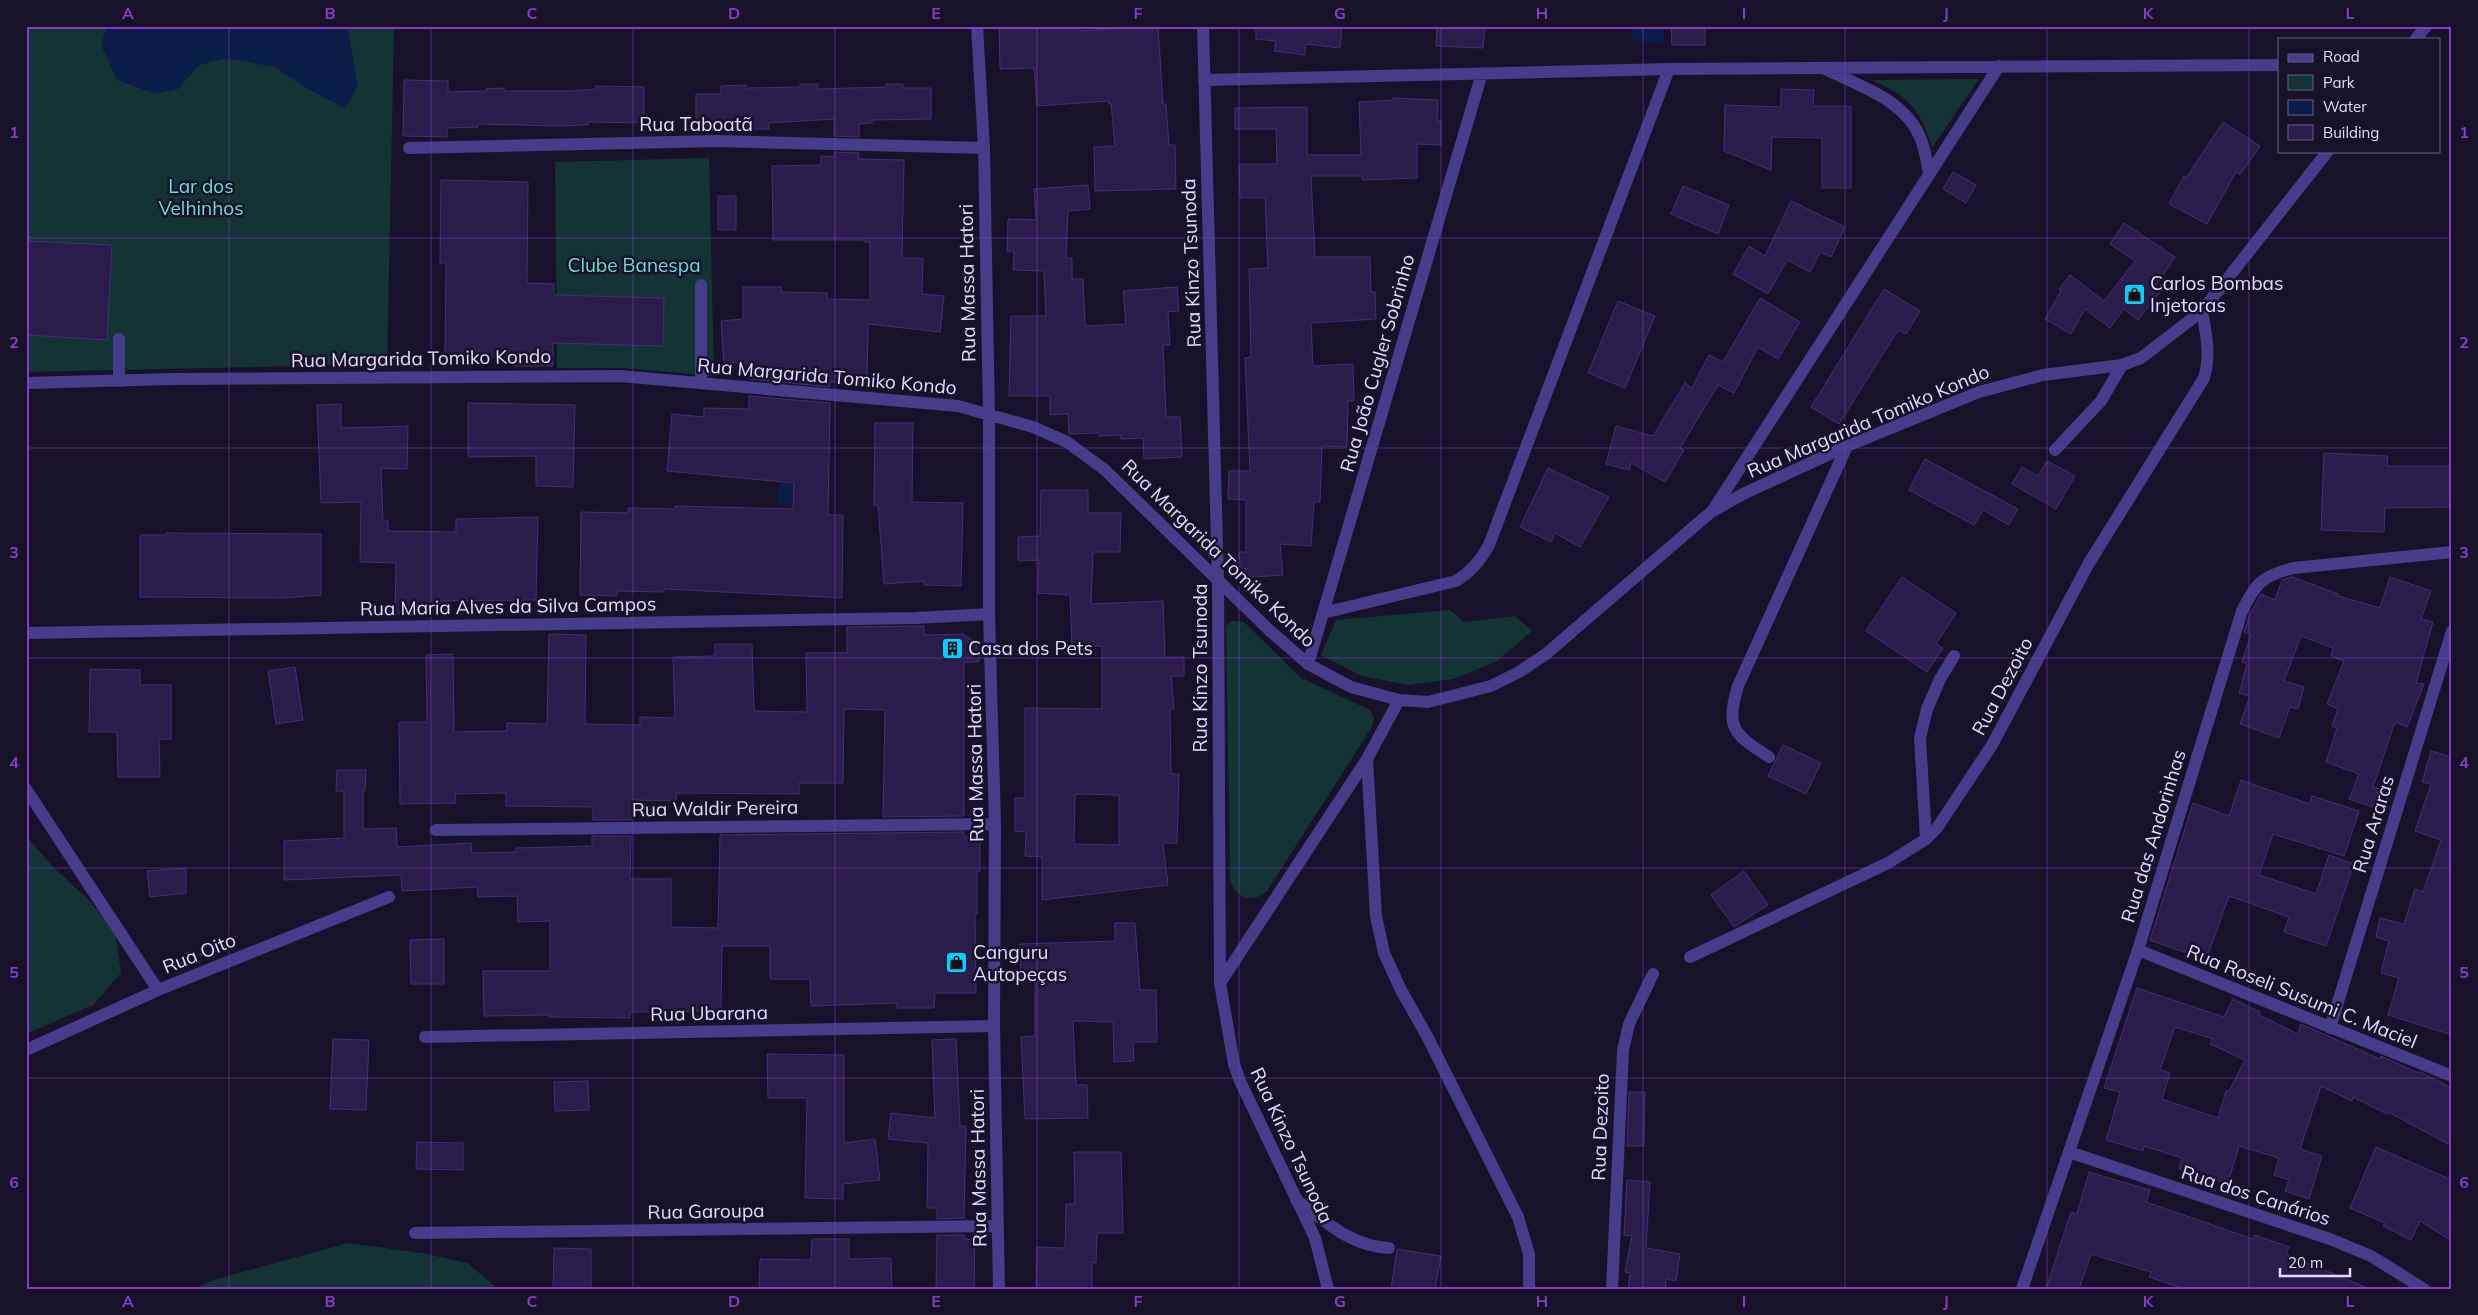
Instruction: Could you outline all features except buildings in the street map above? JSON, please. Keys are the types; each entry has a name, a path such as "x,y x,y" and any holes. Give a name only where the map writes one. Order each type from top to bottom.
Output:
{"street":[{"name":"Rua Massa Hatori","path":"977,26 984,148 989,416 990,614 996,824 994,1026 999,1289"},
{"name":"Rua Kinzo Tsunoda","path":"1203,26 1218,581 1220,983 1232,1054 1240,1081 1314,1238 1328,1289"},
{"path":"2417,38 2426,26"},
{"path":"1204,80 1669,69 2278,65"},
{"path":"1711,512 1999,66"},
{"path":"1823,68 1885,99 1901,110 1920,137 1929,174"},
{"path":"1323,613 1456,581 1465,575 1482,557 1489,545 1669,69"},
{"name":"Rua João Cugler Sobrinho","path":"1308,664 1482,73"},
{"name":"Rua Taboatã","path":"409,148 717,142 984,148"},
{"name":"Rua Margarida Tomiko Kondo","path":"26,383 583,376 701,383 958,406 989,416 1032,426 1067,442 1105,470 1218,581 1308,664 1351,686 1399,700 1428,702 1491,686 1519,672 1553,648 1711,512 1770,481 1847,446 1996,387 2043,375 2122,365 2141,358 2202,311 2327,152"},
{"path":"701,284 701,383"},
{"name":"Rua Dezoito","path":"1690,957 1888,863 1926,839 1947,814 1992,744 2089,563 2204,378 2208,364 2208,347 2202,311"},
{"path":"119,339 119,381"},
{"path":"2055,450 2101,402 2122,365"},
{"path":"1769,757 1740,738 1732,722 1732,707 1738,686 1847,446"},
{"name":"Rua das Andorinhas","path":"2022,1289 2138,950 2242,611 2252,590 2273,573 2293,568 2452,552"},
{"name":"Rua Maria Alves da Silva Campos","path":"26,633 916,618 990,614"},
{"name":"Rua Araras","path":"2330,1028 2452,631"},
{"path":"1926,839 1920,738 1928,708 1940,679 1954,656"},
{"path":"1220,983 1367,759 1399,700"},
{"path":"1367,759 1376,916 1384,953 1401,990 1427,1036 1518,1217 1529,1254 1529,1289"},
{"path":"26,789 158,990"},
{"name":"Rua Waldir Pereira","path":"436,830 996,824"},
{"name":"Rua Oito","path":"26,1050 158,990 389,897"},
{"name":"Rua Roseli Susumi C. Maciel","path":"2138,950 2452,1076"},
{"name":"Rua Dezoito","path":"1612,1289 1623,1050 1629,1024 1653,974"},
{"name":"Rua Ubarana","path":"425,1037 994,1026"},
{"name":"Rua dos Canários","path":"2069,1152 2330,1239 2371,1256 2424,1289"},
{"path":"1296,1200 1351,1240 1372,1247 1389,1248"},
{"name":"Rua Garoupa","path":"415,1233 997,1226"}],"green space":[{"name":"Lar dos Velhinhos","path":"26,26 394,26 387,364 26,372"},
{"path":"1979,79 1932,148 1923,123 1911,105 1895,92 1872,80"},
{"name":"Clube Banespa","path":"709,158 714,376 622,368 557,368 555,162"},
{"path":"1450,610 1464,622 1515,616 1532,631 1497,661 1454,679 1408,685 1362,676 1321,655 1336,620"},
{"path":"1232,621 1244,622 1301,678 1370,710 1374,718 1372,727 1267,891 1250,898 1245,898 1236,892 1230,880 1226,626"},
{"path":"26,836 55,869 88,899 115,931 121,973 93,1005 26,1034"},
{"path":"348,1243 422,1253 467,1263 495,1286 492,1289 194,1289 213,1280"}],"water":[{"path":"107,26 347,26 358,86 345,108 306,88 275,67 226,58 199,65 178,89 156,94 117,80 101,45"},
{"path":"1632,26 1664,26 1663,43 1631,40"},
{"path":"779,483 810,485 809,504 778,503"}],"place":[{"name":"Carlos Bombas Injetoras","path":"2134,294"},
{"name":"Casa dos Pets","path":"952,648"},
{"name":"Canguru Autopeças","path":"957,963"}]}
